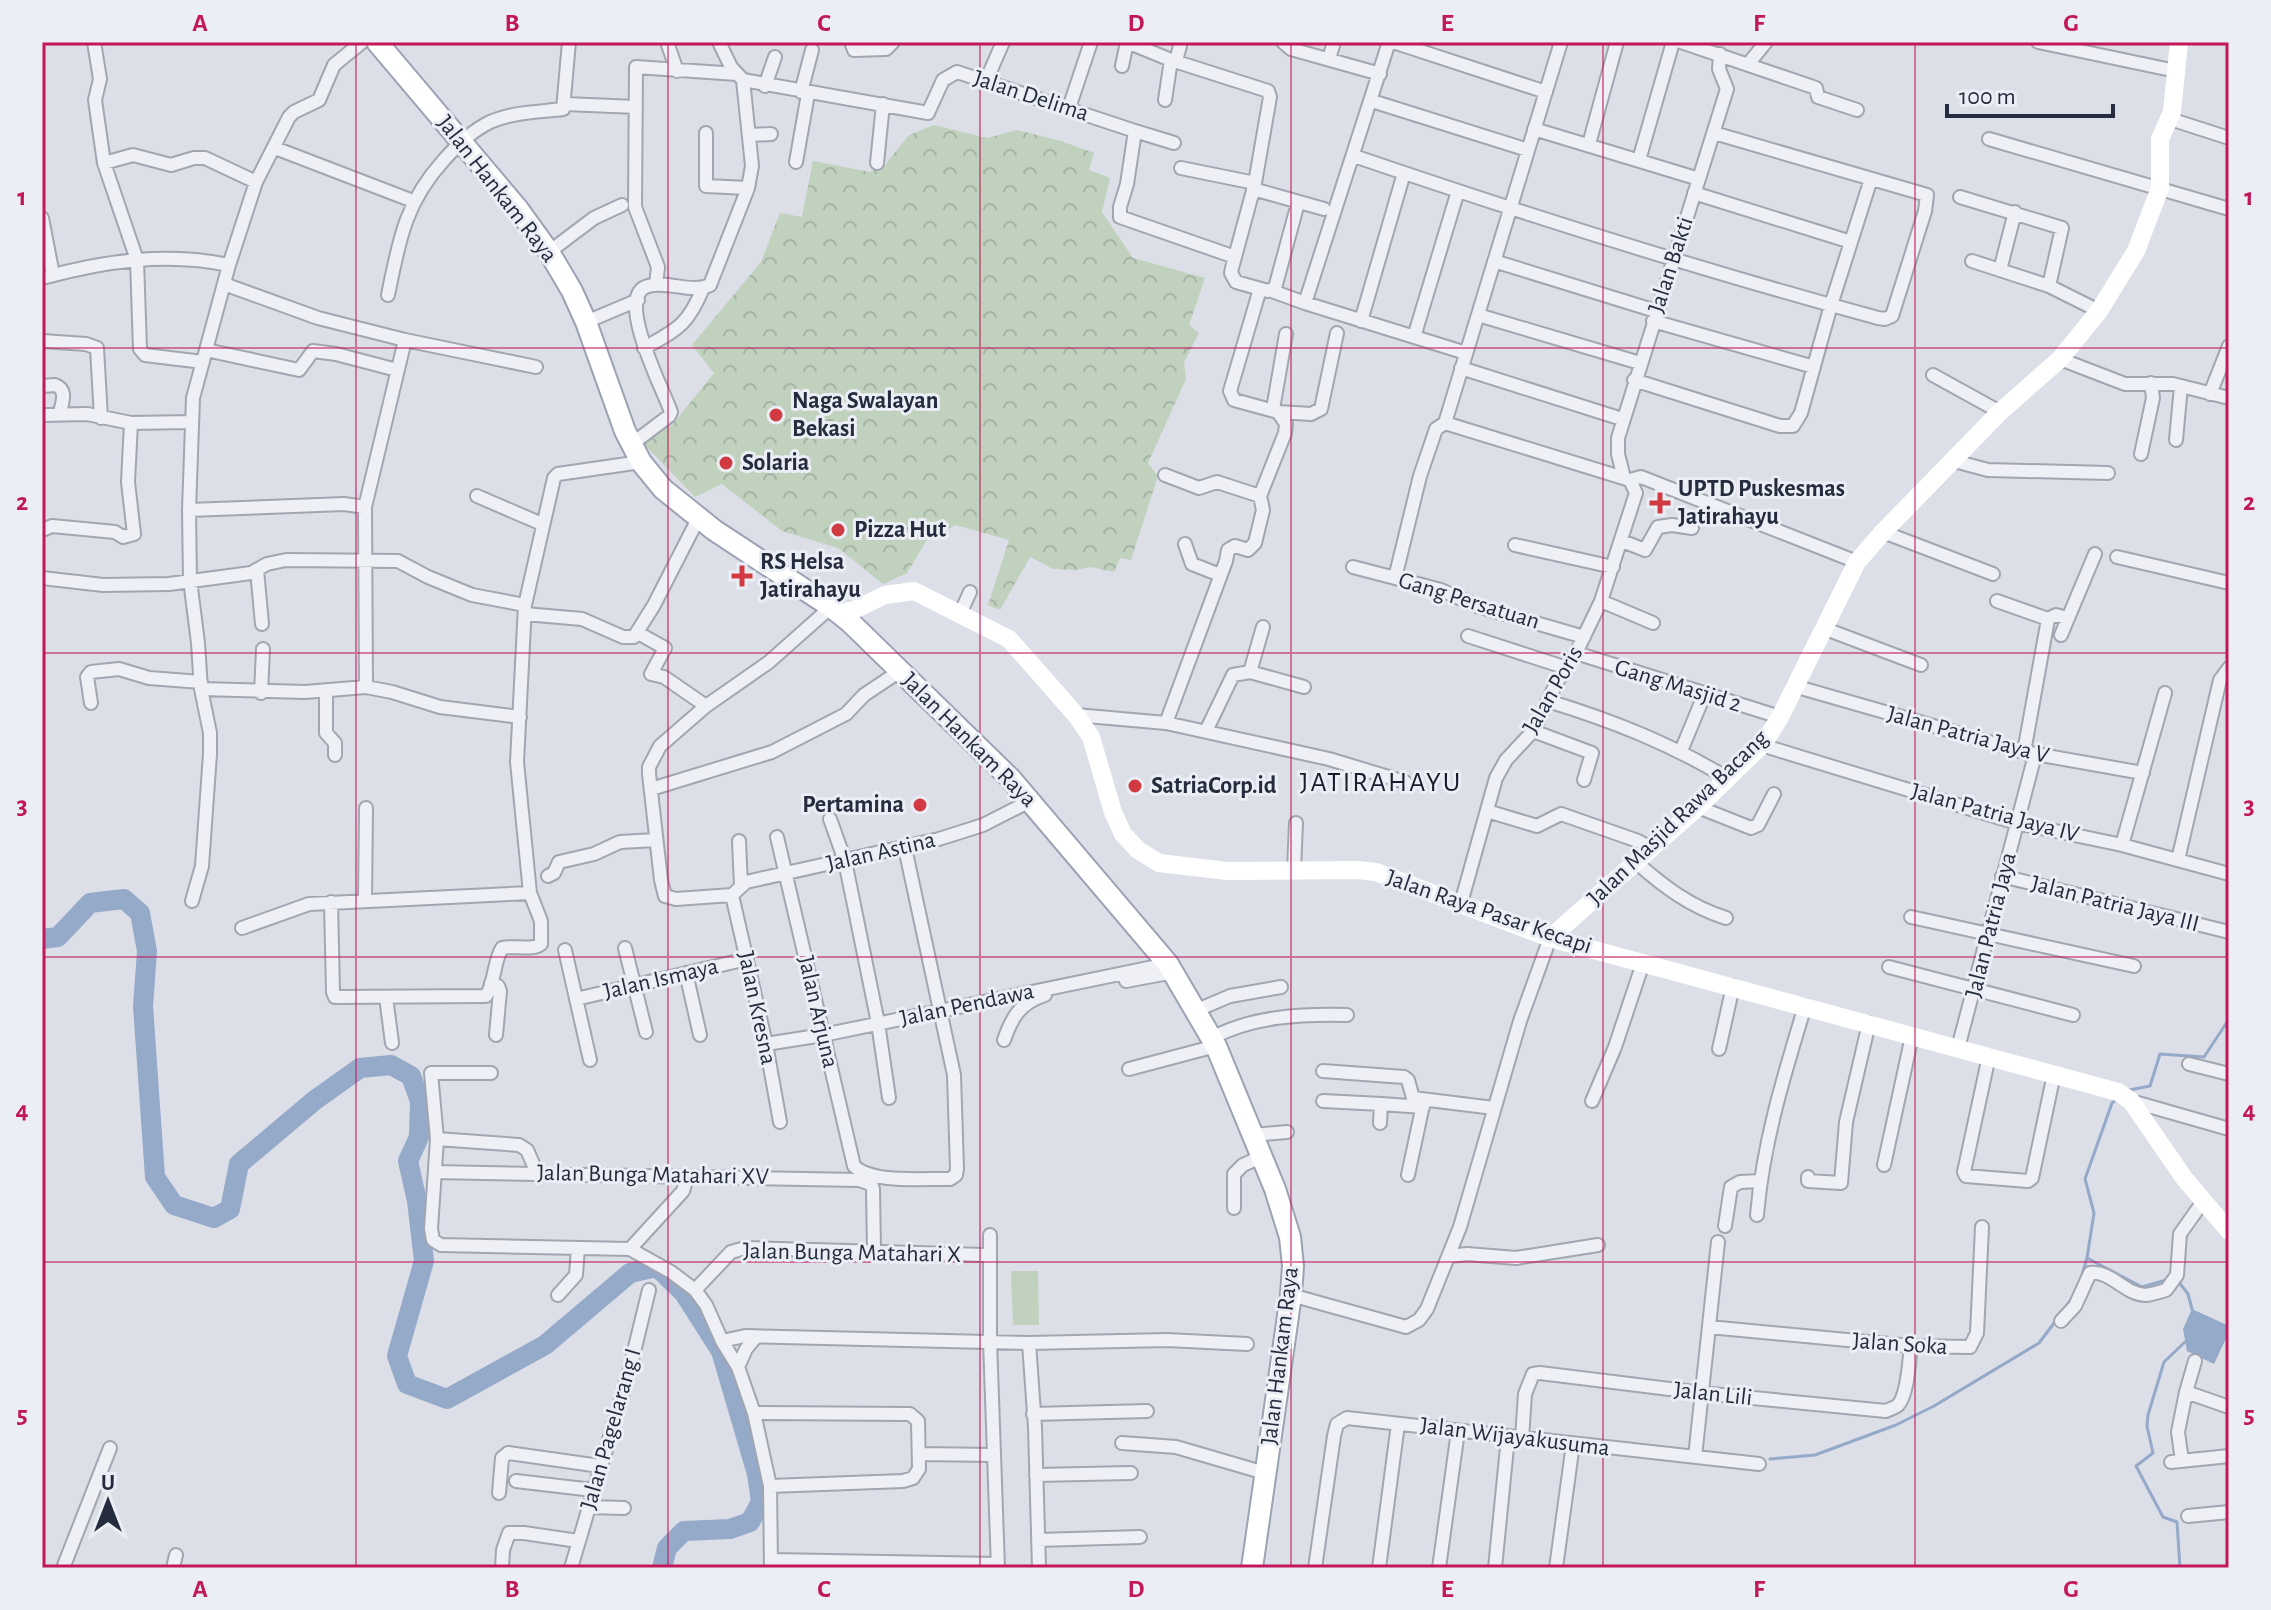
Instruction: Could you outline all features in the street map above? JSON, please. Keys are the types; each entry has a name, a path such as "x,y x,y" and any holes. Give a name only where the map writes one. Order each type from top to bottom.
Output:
{"main road":[{"name":"Jalan Hankam Raya","path":"377,42 518,209 549,252 586,322 614,404 636,453 663,489 698,519 844,613 937,710 993,760 1030,801 1171,968 1197,1010 1263,1156 1290,1237 1293,1266 1252,1568"}],"street":[{"path":"94,42 100,79 95,100 104,163 137,260 139,345 142,353 205,356 299,370 313,351 397,370"},
{"path":"192,901 202,866 210,754 190,580 193,398 229,265 256,182 289,117 319,100 334,65 362,42"},
{"path":"388,295 404,225 413,201 427,178 461,143 491,122 563,109 569,42"},
{"path":"667,42 677,71"},
{"path":"644,348 683,323 694,312 703,288 714,280 748,188 752,166 750,135 740,77 724,57 719,42"},
{"path":"851,42 854,50 886,49 893,42"},
{"path":"986,81 1003,42"},
{"path":"1069,108 1091,42"},
{"path":"1122,66 1127,42 1174,61 1268,91 1270,97 1254,186 1235,257 1233,278 1236,282 1466,353"},
{"path":"1165,100 1181,42"},
{"path":"1283,42 1291,49 1380,74"},
{"path":"1329,59 1334,42"},
{"path":"1305,303 1391,42 1546,92"},
{"path":"1395,578 1420,476 1436,429 1445,423 1561,42"},
{"path":"1589,144 1617,42"},
{"path":"1639,160 1673,42"},
{"path":"1681,42 1816,88 1818,97 1857,110"},
{"path":"1749,63 1766,42"},
{"path":"2038,42 2176,71"},
{"name":"Jalan Masjid Rawa Bacang","path":"1291,1295 1406,1327 1419,1320 1427,1309 1450,1256 1520,1021 1550,938 1698,807 1764,743 1857,562 2000,412 2060,359 2099,311 2136,251 2160,188 2160,139 2170,119 2179,42"},
{"path":"796,162 812,50"},
{"name":"Jalan Bakti","path":"1627,479 1618,454 1622,419 1727,89 1719,69 1720,54"},
{"path":"765,86 775,57"},
{"name":"Jalan Delima","path":"636,107 636,67 740,77 765,86 928,113 943,80 952,73 986,81 1174,143"},
{"path":"1372,101 1528,150"},
{"path":"565,104 636,107 635,207 658,267 656,285"},
{"path":"877,163 883,104"},
{"path":"2170,119 2229,138"},
{"path":"1534,129 1699,179"},
{"path":"1135,131 1120,217 1235,257"},
{"path":"706,133 706,186 748,188"},
{"path":"1354,156 1510,209 1673,259 1831,305 1885,319 1892,316 1928,199 1924,193 1714,133"},
{"path":"750,135 771,134"},
{"path":"1989,139 2229,209"},
{"path":"275,148 413,201"},
{"path":"104,163 133,155 171,165 205,158 256,182"},
{"path":"1181,168 1254,186 1298,203 1324,209"},
{"path":"1361,321 1404,173"},
{"path":"1634,380 1780,426 1793,426 1801,413 1871,179"},
{"path":"1414,337 1458,191"},
{"path":"1694,193 1851,242"},
{"path":"1960,197 2062,228 2049,286"},
{"path":"1298,203 1276,285 1266,290 1230,391 1234,400 1311,414 1321,409 1337,333"},
{"path":"549,252 594,218 622,205"},
{"path":"2000,270 2015,212"},
{"path":"42,218 48,277 82,267 179,257 229,265"},
{"path":"1494,261 1814,367"},
{"path":"1972,261 2049,286 2099,311"},
{"path":"224,284 318,318 536,367"},
{"path":"586,322 634,302 643,287 703,288"},
{"path":"331,902 333,995 486,996 491,989 502,948 532,948 541,944 541,921 530,893 517,762 525,610 554,478 558,474 636,453 671,412 644,348 634,302"},
{"path":"1478,315 1640,363"},
{"path":"1166,723 1230,548 1235,546 1248,550 1255,543 1263,510 1260,496 1285,433 1286,424 1276,410 1286,334"},
{"path":"366,687 365,507 405,340"},
{"path":"42,341 86,344 97,348 101,418"},
{"path":"2210,394 2229,346"},
{"path":"2060,359 2125,384 2181,386 2229,398"},
{"path":"1461,368 1622,419"},
{"path":"1933,375 2000,412"},
{"path":"2141,454 2153,398 2151,383"},
{"path":"42,386 55,385 62,389 64,394 60,413"},
{"path":"2176,440 2181,386"},
{"path":"42,415 87,414 131,423 191,422"},
{"path":"42,530 59,527 115,532 123,537 134,534 128,482 131,423"},
{"path":"1445,423 1627,479 1641,477 1857,562"},
{"path":"1954,461 1988,470 2108,473"},
{"path":"1165,475 1199,488 1217,482 1260,496"},
{"name":"Jalan Poris","path":"1461,903 1501,768 1533,731 1601,601 1636,493 1627,479"},
{"path":"477,496 542,524"},
{"path":"189,510 344,504 365,507"},
{"path":"42,578 123,586 169,584 244,575 275,561 398,561 472,595 525,610 582,619 630,638 638,633 698,519"},
{"path":"1622,541 1645,550 1658,527 1672,525 1692,528"},
{"path":"1883,532 1993,574"},
{"path":"1185,544 1192,564 1220,575"},
{"path":"1515,545 1613,567"},
{"path":"2061,635 2095,554"},
{"path":"2117,557 2229,583"},
{"name":"Gang Persatuan","path":"1353,567 1441,590 1477,606 1584,637"},
{"path":"257,570 262,624"},
{"name":"Jalan Raya Pasar Kecapi","path":"844,613 885,595 914,591 1009,639 1076,715 1091,737 1113,812 1123,834 1138,850 1159,863 1187,868 1376,872 1550,938 1989,1056 2126,1097"},
{"path":"960,614 970,592"},
{"path":"1601,601 1653,623"},
{"path":"1997,601 2048,619 2056,615 2067,618"},
{"path":"548,876 554,873 559,862 594,854 620,842 656,840 649,767 660,746 706,706 844,613"},
{"name":"Jalan Patria Jaya","path":"1958,1048 2017,823 2030,754 2048,619"},
{"path":"1250,672 1263,627"},
{"path":"1823,628 1921,665"},
{"path":"638,633 665,648 643,687"},
{"path":"1468,636 1567,668"},
{"path":"261,693 263,649"},
{"name":"Gang Masjid 2","path":"1576,653 1780,717"},
{"path":"2178,860 2220,680 2229,668"},
{"path":"91,703 87,677 91,672 119,669 149,678 261,693 366,687 440,707 520,717"},
{"path":"651,789 772,752 846,714 864,695 900,671"},
{"path":"1206,731 1233,675 1250,672 1304,687"},
{"path":"651,674 664,677 706,706"},
{"name":"Jalan Patria Jaya V","path":"1794,686 2030,754 2143,773"},
{"path":"326,691 326,733 335,743 335,755"},
{"path":"1681,751 1705,693"},
{"path":"2122,845 2165,693"},
{"path":"1548,701 1636,729 1727,778"},
{"path":"1076,715 1166,723 1206,731 1329,759 1405,782"},
{"path":"1533,731 1592,753 1584,780"},
{"name":"Jalan Patria Jaya IV","path":"1764,743 1771,748 2017,823 2122,845 2229,873"},
{"path":"1698,807 1751,828 1758,825 1774,794"},
{"name":"Jalan Astina","path":"656,840 665,896 676,899 736,890 746,882 905,848 969,830 1030,801"},
{"path":"365,901 366,808"},
{"path":"1487,811 1537,826 1561,814 1651,848"},
{"path":"830,819 845,861 878,1023 889,1098"},
{"path":"1294,870 1296,823"},
{"name":"Jalan Arjuna","path":"777,837 850,1156 854,1166 872,1180"},
{"name":"Jalan Kresna","path":"739,841 736,890 780,1122"},
{"path":"905,848 939,1011"},
{"path":"1636,862 1691,904 1726,918"},
{"name":"Jalan Patria Jaya III","path":"2002,876 2229,932"},
{"path":"242,928 309,904 530,893"},
{"path":"1911,917 2134,966"},
{"path":"625,948 646,1032"},
{"path":"565,950 590,1060"},
{"name":"Jalan Ismaya","path":"576,999 747,959"},
{"path":"1592,1101 1615,1047 1643,963"},
{"path":"1889,967 2073,1015"},
{"path":"1004,1040 1012,1016 1026,1003 1040,996 1171,968"},
{"name":"Jalan Pendawa","path":"766,1044 1171,968"},
{"path":"686,973 700,1035"},
{"path":"491,983 498,986 500,991 496,1035"},
{"path":"1719,1049 1733,986"},
{"path":"1197,1010 1230,996 1281,987"},
{"path":"386,997 392,1043"},
{"path":"1757,1215 1760,1181 1776,1106 1805,1006"},
{"name":"Jalan Bunga Matahari XV","path":"435,1172 859,1180 953,1177 957,1169 954,1075 939,1011"},
{"path":"1129,1069 1214,1042 1228,1030 1278,1017 1347,1015"},
{"path":"1840,1198 1846,1122 1869,1023"},
{"path":"1884,1165 1912,1036"},
{"path":"1989,1056 1964,1172 1966,1176 2018,1182 2032,1178 2054,1074"},
{"path":"2189,1064 2229,1074"},
{"path":"1323,1071 1404,1077 1408,1080 1413,1098 1423,1104"},
{"path":"491,1073 431,1073 437,1139 431,1229 433,1240 441,1245 630,1249 671,1272 695,1290 738,1367 754,1413 770,1486 771,1564 998,1566"},
{"path":"2126,1097 2229,1129"},
{"path":"2126,1097 2184,1178 2229,1231"},
{"path":"1323,1101 1494,1108"},
{"path":"1380,1123 1381,1104"},
{"path":"1408,1175 1423,1104"},
{"path":"1253,1135 1287,1132"},
{"path":"437,1139 519,1145 527,1150 537,1173"},
{"path":"1234,1208 1234,1174 1243,1165 1263,1156"},
{"path":"630,1249 683,1191 687,1178"},
{"path":"1807,1197 1808,1179 1841,1183"},
{"path":"872,1180 874,1250"},
{"path":"1725,1226 1731,1187 1740,1182 1760,1181"},
{"path":"2061,1321 2075,1306 2090,1273 2098,1272 2135,1293 2146,1295 2166,1290 2174,1280 2180,1234 2204,1200"},
{"name":"Jalan Soka","path":"1709,1327 1911,1346 1970,1347 1977,1333 1982,1227"},
{"path":"990,1235 990,1257"},
{"path":"1695,1457 1718,1242"},
{"path":"1450,1256 1467,1254 1516,1258 1598,1245"},
{"path":"558,1295 576,1275 578,1248"},
{"name":"Jalan Bunga Matahari X","path":"695,1290 726,1256 738,1249 874,1250 990,1257 998,1566"},
{"name":"Jalan Pagelarang I","path":"571,1568 629,1372 649,1290"},
{"path":"722,1341 756,1337 1029,1343 1152,1340 1247,1344"},
{"path":"738,1367 746,1349 756,1337"},
{"path":"1029,1343 1039,1568"},
{"name":"Jalan Lili","path":"1522,1438 1525,1394 1533,1374 1886,1411 1900,1401 1907,1381 1911,1346"},
{"path":"2195,1361 2178,1432 2177,1461 2229,1456"},
{"path":"2186,1392 2229,1407"},
{"path":"1033,1414 1147,1411"},
{"path":"754,1413 910,1414 918,1421 919,1469 916,1476 909,1480 770,1486"},
{"name":"Jalan Wijayakusuma","path":"1315,1568 1337,1424 1347,1418 1759,1464"},
{"path":"1379,1568 1398,1424"},
{"path":"1439,1568 1458,1431"},
{"path":"1495,1568 1508,1437"},
{"path":"1122,1443 1176,1447 1265,1473"},
{"path":"1556,1568 1573,1444"},
{"path":"63,1568 110,1448"},
{"path":"499,1493 502,1458 508,1453 600,1466"},
{"path":"919,1454 994,1455"},
{"path":"1036,1475 1131,1473"},
{"path":"516,1481 593,1490"},
{"path":"588,1507 624,1508"},
{"path":"2188,1516 2229,1512"},
{"path":"502,1568 503,1550 509,1533 578,1541"},
{"path":"1038,1540 1140,1537"}],"green space":[{"path":"934,125 987,138 1017,130 1094,153 1089,170 1110,178 1102,212 1133,258 1205,278 1189,325 1199,333 1184,362 1186,379 1148,463 1158,476 1131,560 1120,558 1114,572 1091,567 1053,569 1030,557 1000,610 988,605 1009,540 956,525 928,538 907,573 883,584 838,548 782,531 722,484 695,497 641,441 672,425 714,373 692,345 761,262 780,213 802,217 813,161 870,172 885,165 909,135"},
{"path":"1011,1271 1038,1271 1039,1325 1013,1325"}],"water":[{"path":"2192,1309 2229,1326 2214,1364 2187,1351 2183,1329"}],"waterway":[{"path":"42,939 58,937 90,903 124,899 140,913 147,951 143,1006 155,1177 174,1205 214,1218 230,1209 239,1164 315,1100 360,1068 391,1065 411,1076 420,1101 419,1137 408,1161 417,1201 424,1261 397,1356 407,1384 447,1399 545,1345 630,1273 657,1267 684,1293 721,1351 757,1474 761,1502 750,1522 730,1529 684,1531 667,1548 662,1568"},
{"path":"2129,1090 2150,1086 2160,1054 2204,1057 2229,1019"},
{"path":"2080,1282 2094,1213 2085,1179 2112,1103 2117,1099"},
{"path":"2087,1258 2142,1287 2170,1279"},
{"path":"2178,1281 2188,1294 2192,1309"},
{"path":"2064,1309 2074,1296"},
{"path":"1770,1459 1815,1455 1896,1425 1934,1406 2039,1343 2057,1319"},
{"path":"2180,1568 2177,1522 2163,1517 2136,1466 2153,1453 2147,1426 2148,1415 2164,1362 2185,1342"}],"place":[{"name":"Naga Swalayan Bekasi","path":"776,415"},
{"name":"Solaria","path":"726,463"},
{"name":"UPTD Puskesmas Jatirahayu","path":"1660,503"},
{"name":"Pizza Hut","path":"838,530"},
{"name":"RS Helsa Jatirahayu","path":"742,576"},
{"name":"SatriaCorp.id","path":"1135,786"},
{"name":"Pertamina","path":"920,805"}],"district":[{"name":"JATIRAHAYU","path":"1381,783"}]}
